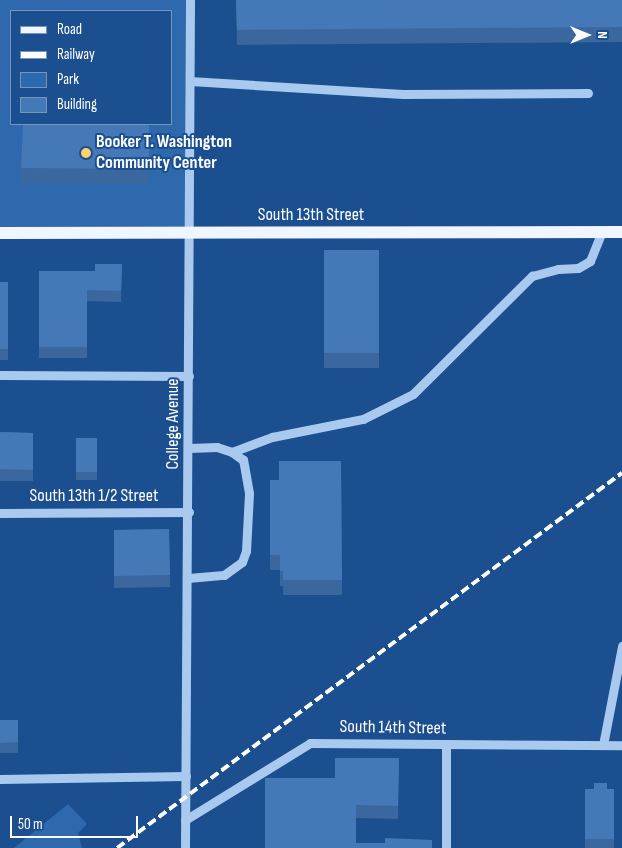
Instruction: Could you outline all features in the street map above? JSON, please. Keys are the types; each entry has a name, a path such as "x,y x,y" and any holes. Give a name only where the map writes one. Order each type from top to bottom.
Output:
{"main road":[{"name":"South 13th Street","path":"0,233 622,232"}],"street":[{"name":"College Avenue","path":"185,848 189,512 190,0"},
{"path":"190,81 403,94 588,93"},
{"path":"232,452 272,437 363,419 413,394 532,276 558,268 578,268 590,261 602,232"},
{"path":"0,375 189,376"},
{"path":"188,578 224,575 242,562 246,551 246,470 243,460 232,452 217,447 189,448"},
{"name":"South 13th 1/2 Street","path":"0,513 189,512"},
{"path":"603,745 622,646"},
{"name":"South 14th Street","path":"185,820 310,743 622,745"},
{"path":"446,745 446,848"},
{"path":"0,779 186,776"}],"green space":[{"path":"0,0 190,0 190,233 0,233"},
{"path":"68,804 87,824 78,833 82,848 14,848"}],"building":[{"path":"236,0 622,0 622,27 237,30"},
{"name":"Booker T. Washington Community Center","path":"23,125 149,125 149,169 21,168"},
{"path":"324,250 379,250 379,353 324,353"},
{"path":"95,264 122,264 121,291 87,290 87,347 39,347 39,271 95,271"},
{"path":"0,282 8,282 8,349 0,349"},
{"path":"0,432 33,433 33,470 0,469"},
{"path":"76,438 97,438 97,472 76,472"},
{"path":"279,461 341,461 342,580 283,580 283,571 280,571 280,555 270,555 270,480 279,480"},
{"path":"169,529 170,575 114,576 114,530"},
{"path":"0,720 18,720 18,742 0,743"},
{"path":"335,758 399,758 398,806 356,805 356,843 385,843 385,838 432,840 432,848 265,848 265,778 335,778"},
{"path":"594,783 607,783 607,789 614,789 614,839 585,839 585,789 594,789"}],"railway":[{"path":"117,848 622,473"}],"place":[{"name":"Booker T. Washington Community Center","path":"86,153"}]}
